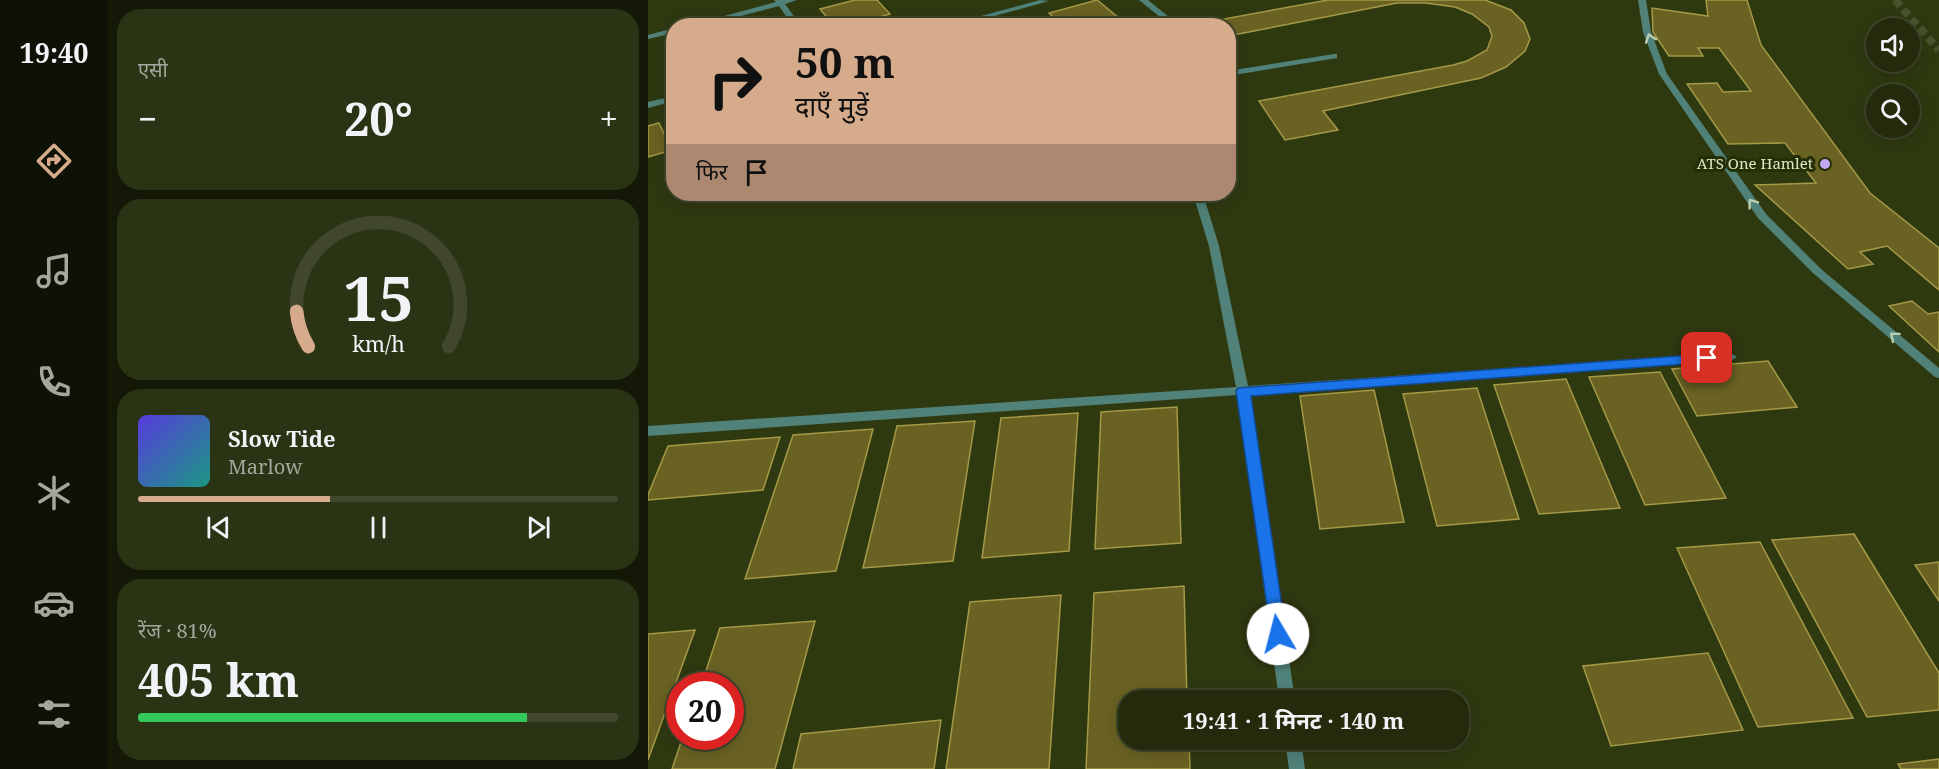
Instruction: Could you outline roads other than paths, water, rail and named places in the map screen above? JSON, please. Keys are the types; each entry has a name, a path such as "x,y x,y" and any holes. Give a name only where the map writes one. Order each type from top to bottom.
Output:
{"street":[{"path":"719,18 779,1 793,0"},
{"path":"1143,0 1166,18"},
{"path":"1642,0 1647,32 1663,74 1762,216 1817,271 1939,374"},
{"path":"779,1 791,18"},
{"path":"979,18 1045,1"},
{"path":"648,36 666,32"},
{"path":"1236,74 1334,56"},
{"path":"648,105 666,100"},
{"path":"1199,201 1214,246 1243,391 1286,690"},
{"path":"648,430 1731,357"},
{"path":"1294,750 1297,769"}],"tunnel":[{"path":"1895,0 1939,50"}],"place":[{"name":"ATS One Hamlet","path":"1825,164"}]}
